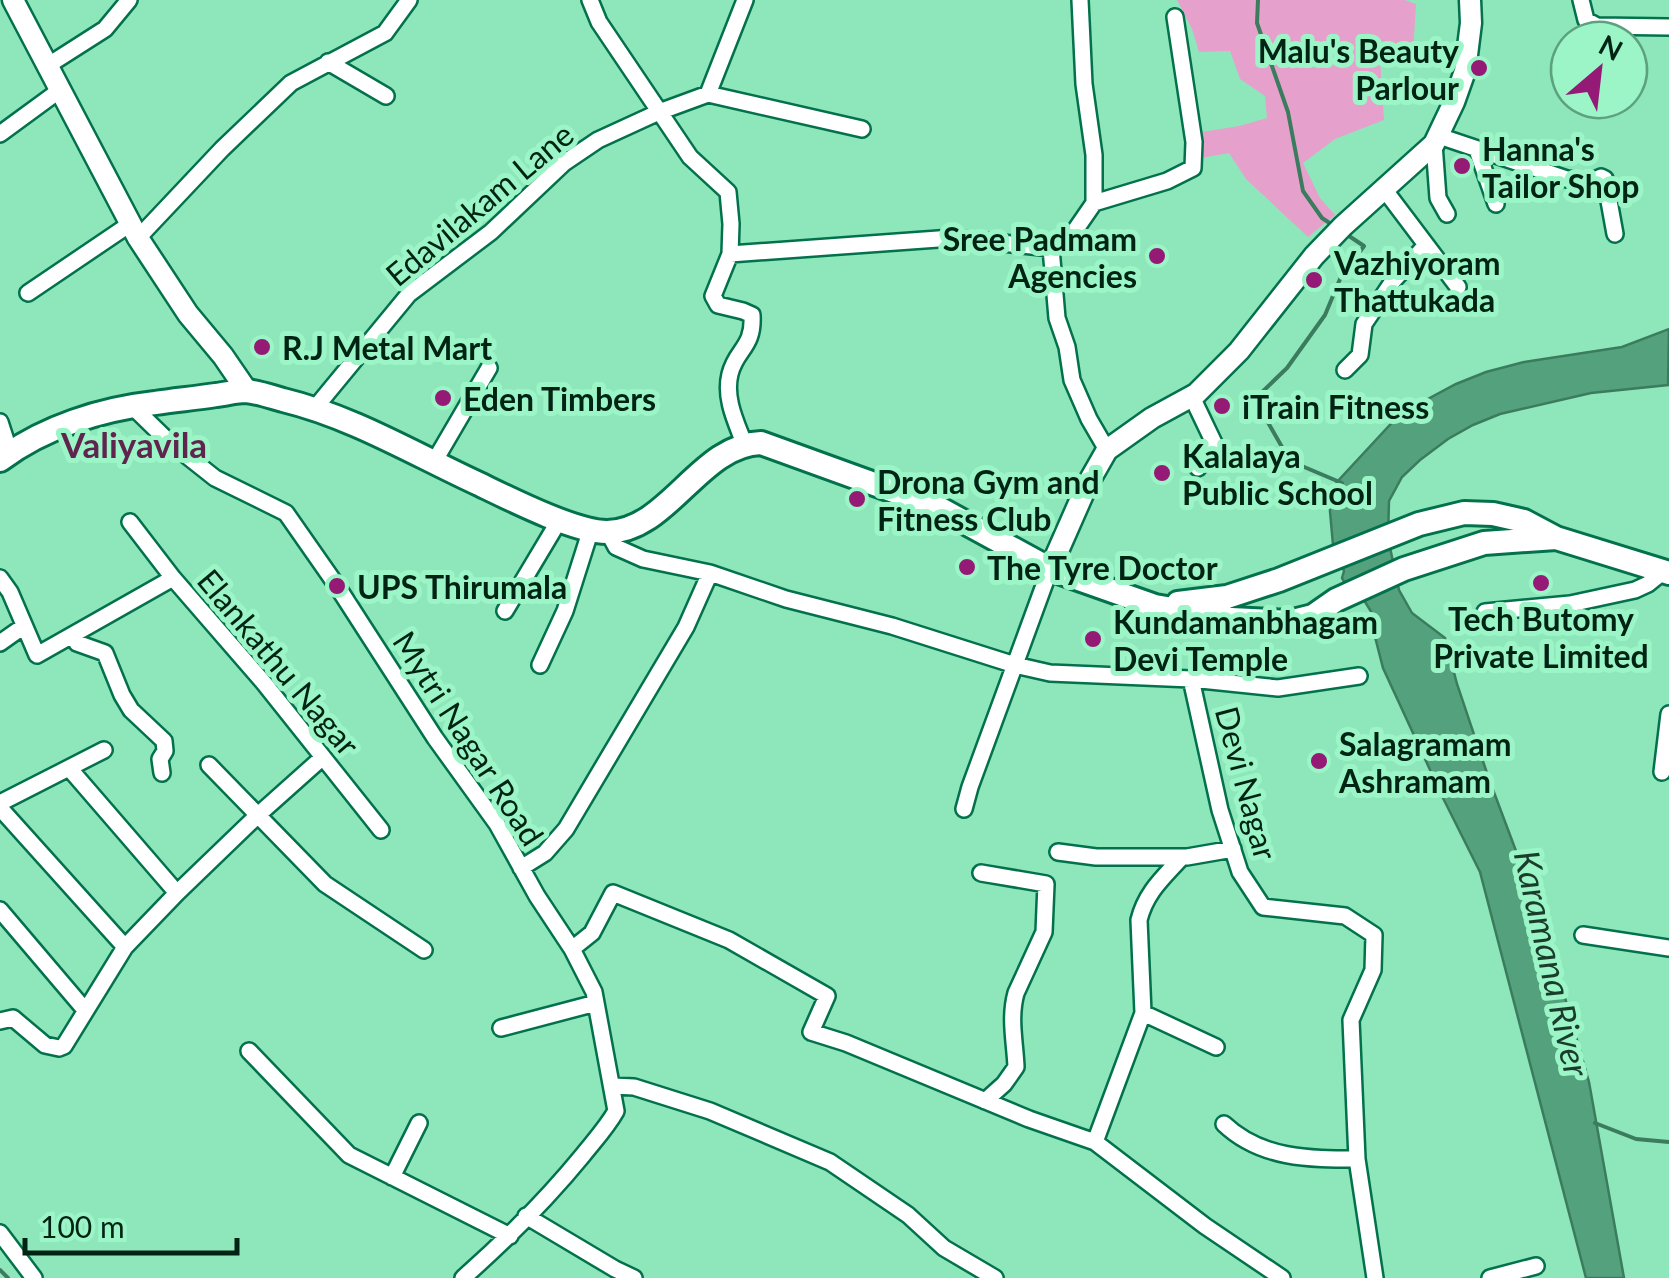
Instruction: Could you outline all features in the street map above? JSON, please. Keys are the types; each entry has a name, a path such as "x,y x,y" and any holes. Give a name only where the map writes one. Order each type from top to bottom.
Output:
{"main road":[{"path":"5,456 69,422 132,406 247,391 315,408 379,434 506,497 600,531 629,527 648,517 722,454 744,444 761,443 935,506 1050,569 1154,606 1231,620 1289,622 1313,616 1336,600 1404,569 1484,543 1556,538"},
{"path":"1154,606 1227,597 1419,524 1464,513 1524,521 1556,538 1666,572"}],"street":[{"path":"14,0 134,231 188,314 247,391"},
{"path":"47,66 104,29 129,0"},
{"path":"28,294 134,231 291,83 385,32 409,0"},
{"path":"590,0 599,22 690,156 728,192 730,254 713,296 718,305 744,310 752,316 751,336 730,373 731,410 744,444"},
{"path":"745,0 708,94 862,129"},
{"path":"730,254 952,238 1050,248 1074,232 1094,202 1094,155 1084,84 1080,0"},
{"path":"964,808 1050,569 1106,450 1192,396 1239,350 1339,230 1436,140 1465,71 1470,0"},
{"path":"1582,0 1586,20 1597,26 1669,27"},
{"path":"1094,202 1168,181 1193,168 1194,142 1174,17"},
{"path":"328,62 386,96"},
{"path":"0,134 60,90"},
{"name":"Edavilakam Lane","path":"315,408 409,294 491,232 564,162 598,140 708,94"},
{"path":"1436,140 1567,179 1606,179 1616,234"},
{"path":"1436,140 1438,198 1446,214"},
{"path":"1476,150 1496,204"},
{"path":"1384,188 1458,287"},
{"path":"1345,370 1360,355 1364,324 1426,245"},
{"path":"1050,248 1057,318 1072,380 1106,450"},
{"path":"434,462 489,368"},
{"path":"1192,396 1214,443 1198,468"},
{"name":"Mytri Nagar Road","path":"132,406 167,440 216,478 286,513 435,738 497,824 594,992 616,1110 570,1171 510,1236 463,1278"},
{"path":"0,422 5,456"},
{"path":"506,611 560,519"},
{"path":"130,522 174,578"},
{"path":"540,665 600,531"},
{"name":"Devi Nagar","path":"600,531 616,548 642,559 710,573 1015,665 1050,672 1191,679 1232,849 1240,872 1262,907 1345,916 1374,935 1373,970 1351,1020 1357,1158 1375,1278"},
{"path":"1484,612 1570,604 1635,590 1666,572"},
{"path":"521,868 545,853 566,828 686,628 710,573"},
{"name":"Elankathu Nagar","path":"0,578 10,592 37,656 174,578 381,830"},
{"path":"0,643 24,626"},
{"path":"75,635 77,644 105,653 131,710 164,741 162,773"},
{"path":"1191,679 1278,688 1359,676"},
{"path":"1662,772 1669,714"},
{"path":"104,750 0,806 125,947"},
{"path":"0,1021 13,1018 44,1045 60,1048 125,947 323,756"},
{"path":"209,765 324,884 424,950"},
{"path":"70,768 177,893"},
{"path":"1058,852 1096,857 1182,857 1232,849"},
{"path":"1095,1142 1143,1013 1139,920 1142,906 1182,857"},
{"path":"980,874 1046,884 1044,932 1013,1003 1016,1067 985,1101"},
{"path":"572,948 592,934 613,893 729,940 827,996 811,1032 1095,1142 1205,1226 1282,1278"},
{"path":"0,910 84,1010"},
{"path":"1583,935 1669,948"},
{"path":"501,1028 596,1003"},
{"path":"1143,1013 1216,1046"},
{"path":"249,1051 349,1155 510,1236"},
{"path":"613,1086 634,1087 710,1112 830,1162 908,1215 944,1248 996,1278"},
{"path":"392,1177 419,1124"},
{"path":"1224,1124 1236,1134 1284,1156 1357,1158"},
{"path":"526,1216 634,1278"},
{"path":"0,1232 34,1278"},
{"path":"1248,1278 1254,1260"},
{"path":"1490,1278 1536,1266"}],"shaded area":[{"path":"1177,0 1405,0 1416,4 1413,55 1380,59 1384,120 1335,139 1303,163 1320,198 1335,215 1308,237 1246,179 1229,153 1201,158 1202,132 1267,118 1265,96 1240,79 1230,51 1199,52"}],"water":[{"name":"Karamana River","path":"1669,329 1668,385 1591,393 1500,414 1473,425 1420,460 1402,477 1389,501 1388,538 1399,590 1412,613 1445,638 1489,779 1546,931 1589,1082 1624,1278 1586,1278 1480,872 1383,668 1374,633 1375,618 1359,592 1342,578 1344,571 1333,545 1329,500 1337,482 1400,414 1456,384 1524,362 1622,347"}],"waterway":[{"path":"1258,0 1257,23 1288,112 1303,191 1322,218 1334,226"},
{"path":"1342,483 1290,461 1266,419 1259,395 1287,368 1325,315 1340,279 1364,246 1346,234"},
{"path":"1595,1123 1636,1139 1669,1142"},
{"path":"0,1270 8,1278"}],"place":[{"name":"Malu's Beauty Parlour","path":"1479,68"},
{"name":"Hanna's Tailor Shop","path":"1462,166"},
{"name":"Sree Padmam Agencies","path":"1157,256"},
{"name":"Vazhiyoram Thattukada","path":"1314,280"},
{"name":"R.J Metal Mart","path":"262,347"},
{"name":"Eden Timbers","path":"443,398"},
{"name":"iTrain Fitness","path":"1222,406"},
{"name":"Kalalaya Public School","path":"1162,473"},
{"name":"Drona Gym and Fitness Club","path":"857,499"},
{"name":"The Tyre Doctor","path":"967,567"},
{"name":"Tech Butomy Private Limited","path":"1541,583"},
{"name":"UPS Thirumala","path":"337,586"},
{"name":"Kundamanbhagam Devi Temple","path":"1093,639"},
{"name":"Salagramam Ashramam","path":"1319,761"}],"district":[{"name":"Valiyavila","path":"134,444"}]}
